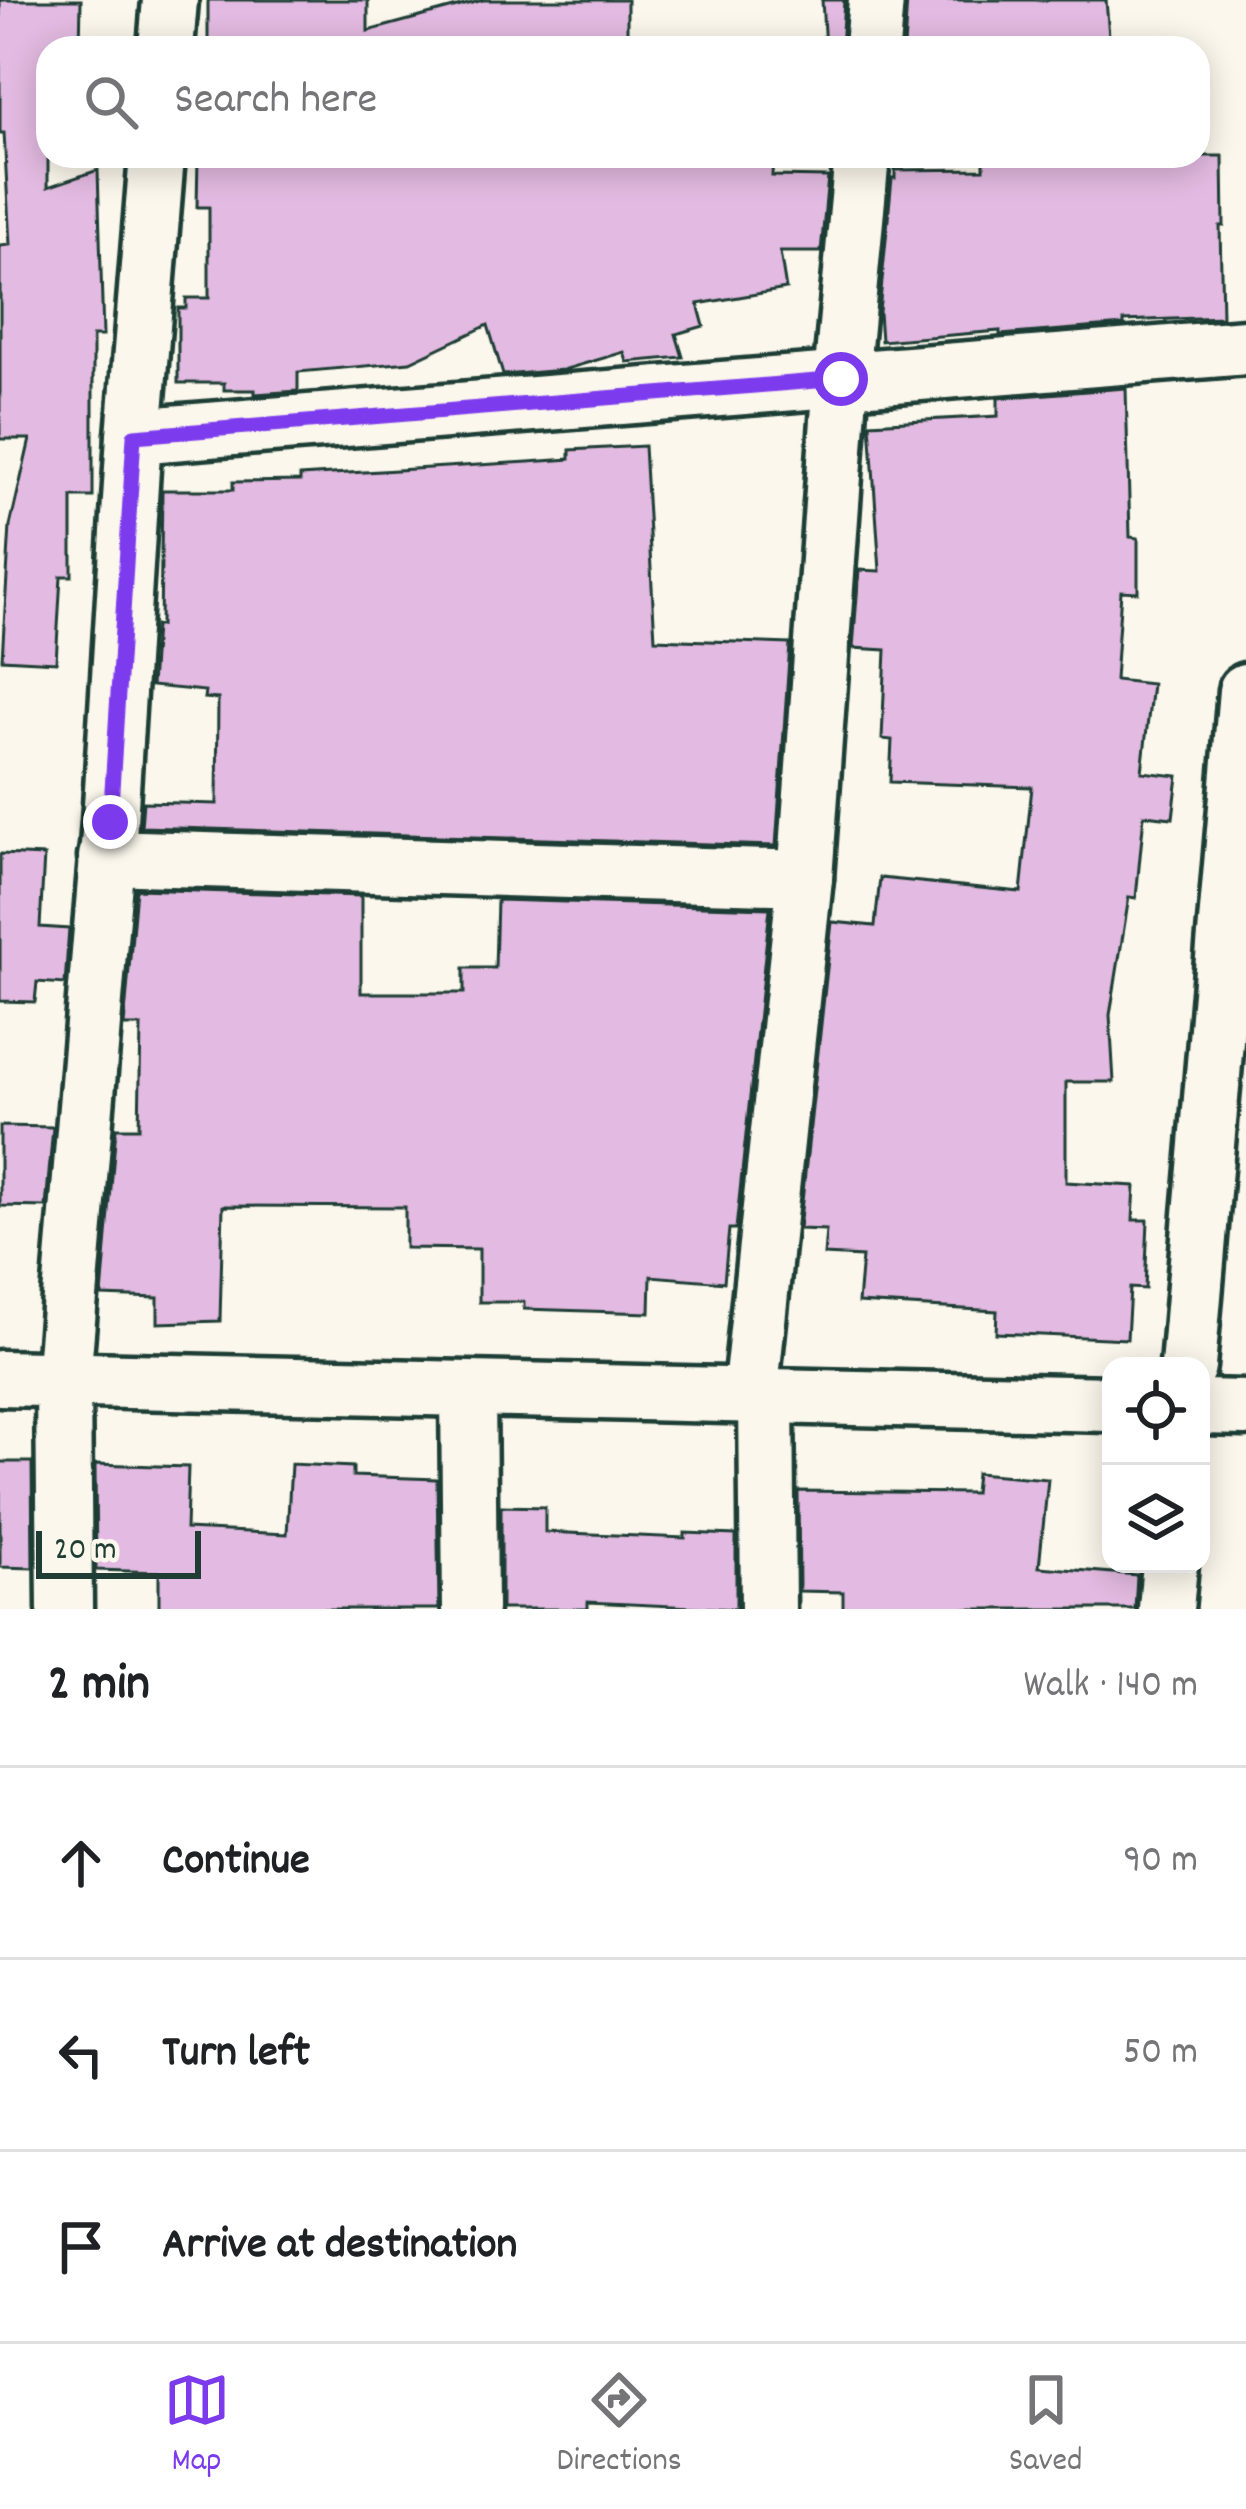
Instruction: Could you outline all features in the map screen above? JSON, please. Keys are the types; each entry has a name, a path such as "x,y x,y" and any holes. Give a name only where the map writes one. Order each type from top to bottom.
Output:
{"street":[{"path":"167,36 170,0"},
{"path":"873,36 876,0"},
{"path":"64,1609 63,1380 156,168"},
{"path":"768,1609 758,1396 806,878 861,168"},
{"path":"134,436 1246,347"},
{"path":"1189,1357 1246,691"},
{"path":"106,857 806,878"},
{"path":"0,1378 1102,1404"},
{"path":"468,1390 470,1609"},
{"path":"1210,1407 1246,1408"},
{"path":"1166,1609 1169,1573"}],"building":[{"path":"0,0 81,0 80,36 36,36 36,168 48,168 48,187 98,170 103,336 93,336 93,497 72,497 72,576 61,576 56,662 2,659 10,526 30,439 0,439 0,246 10,245 4,133 0,133"},
{"path":"208,0 368,0 368,31 483,0 627,0 627,36 208,36"},
{"path":"822,0 844,0 842,36 824,36"},
{"path":"907,0 1106,0 1109,36 905,36"},
{"path":"1210,156 1223,156 1222,317 881,341 879,312 895,170 1210,168"},
{"path":"198,168 772,168 772,176 828,177 821,252 780,252 786,289 698,304 704,326 676,334 683,357 627,362 624,352 563,370 503,375 488,325 410,362 298,372 298,391 255,394 255,390 224,390 224,383 178,383 178,308 186,308 186,298 209,298 209,207 197,207"},
{"path":"1126,388 1130,537 1138,538 1138,592 1121,591 1115,680 1152,684 1142,772 1178,776 1173,818 1144,815 1136,898 1129,897 1110,1015 1114,1082 1066,1082 1066,1182 1135,1186 1133,1220 1148,1220 1145,1289 1130,1288 1127,1339 996,1333 997,1311 858,1303 862,1257 824,1255 826,1230 799,1229 832,922 875,926 880,878 1021,892 1032,787 890,782 892,740 882,739 886,650 853,648 859,570 880,571 870,423 998,416 998,398"},
{"path":"644,446 655,639 790,644 776,846 141,827 143,802 217,804 218,699 204,698 205,691 151,686 155,626 160,626 162,490 233,490 233,482 570,459 570,450"},
{"path":"0,854 44,856 40,927 69,929 65,984 37,982 35,1002 0,1001"},
{"path":"136,889 361,896 361,993 464,993 464,968 495,968 497,900 770,908 736,1229 729,1229 724,1282 651,1276 650,1313 524,1309 524,1302 479,1302 479,1249 405,1248 405,1207 223,1206 220,1321 158,1323 158,1298 102,1296 116,1128 139,1128 141,1026 124,1026"},
{"path":"0,1126 53,1127 46,1207 0,1206"},
{"path":"0,1462 32,1462 33,1568 0,1567"},
{"path":"95,1464 188,1467 186,1529 287,1534 291,1464 353,1467 353,1476 437,1479 439,1609 159,1609 159,1572 96,1570"},
{"path":"976,1473 1048,1479 1039,1567 1137,1575 1135,1609 843,1609 843,1592 799,1591 798,1491 974,1493"},
{"path":"501,1506 545,1507 545,1532 685,1538 685,1533 736,1535 736,1609 588,1602 588,1609 501,1609"}],"route":[{"path":"110,822 134,436 841,379"}]}
